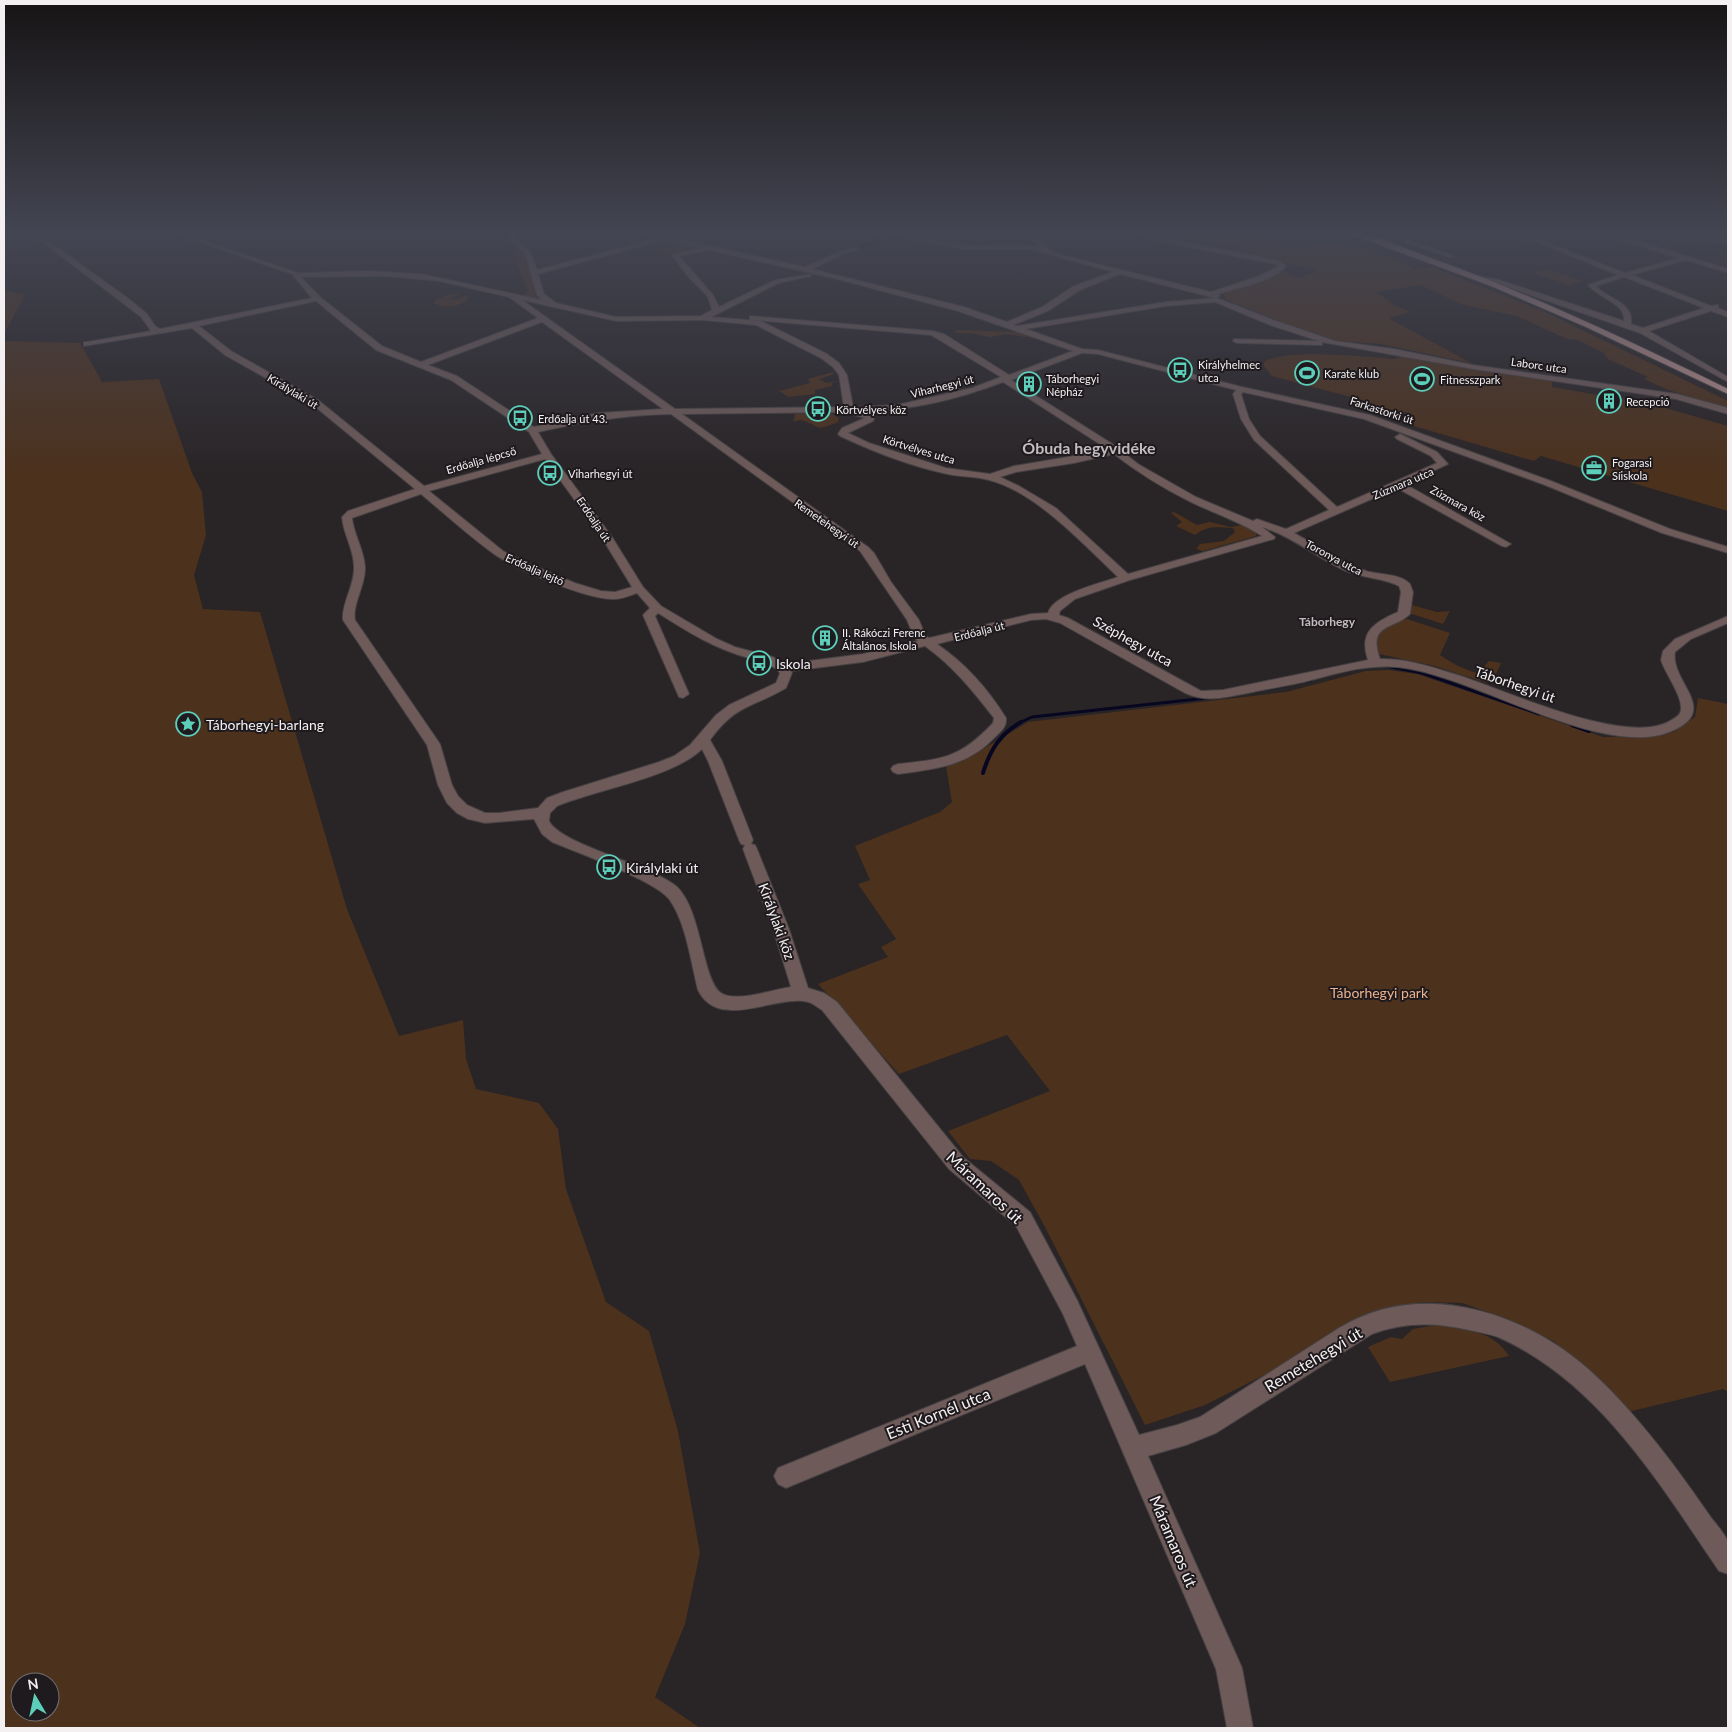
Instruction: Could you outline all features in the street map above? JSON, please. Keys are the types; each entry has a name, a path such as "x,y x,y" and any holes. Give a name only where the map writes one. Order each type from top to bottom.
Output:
{"main road":[{"path":"1559,313 1728,392"}],"street":[{"path":"138,313 158,332"},
{"path":"87,344 174,329 249,313"},
{"name":"Erdőalja út","path":"335,313 379,348 454,378 532,430 547,455 606,537 638,589 657,608 713,642 731,650 778,664 783,668 840,662 928,643 1031,617 1053,616"},
{"name":"Remetehegyi út","path":"534,313 864,549 870,555 886,583 913,620 920,637 951,659 974,683 1000,718 1000,724 987,738 965,756 953,762 898,769"},
{"path":"589,313 625,320 710,314 758,323 824,356 836,365 843,375 849,410"},
{"name":"Farkastorki út","path":"973,313 1081,351 1098,352 1241,389 1338,409 1381,421 1548,483 1666,531 1728,550"},
{"path":"1007,325 1036,313"},
{"path":"1017,329 1113,313"},
{"name":"Laborc utca","path":"1254,313 1325,341 1394,350 1473,367 1677,397 1728,411"},
{"path":"1591,313 1643,331 1728,380"},
{"path":"1627,313 1629,320 1627,325"},
{"path":"1643,331 1697,313"},
{"name":"Toronya utca","path":"710,314 842,324 873,329 936,334 1135,466 1192,499 1251,524 1270,537 1126,578"},
{"path":"423,364 542,319"},
{"name":"Királylaki út","path":"193,325 228,353 314,402 422,490"},
{"path":"1237,341 1313,343 1325,341"},
{"name":"Viharhegyi út","path":"532,430 598,416 640,412 897,408 975,390 1081,351"},
{"path":"1241,389 1237,394 1250,429 1263,444 1335,511"},
{"name":"Körtvélyes utca","path":"826,410 835,413 869,415 870,419 843,432 843,434 866,445 945,471 991,477 1016,488 1052,510 1126,578"},
{"name":"Zúzmara utca","path":"1288,532 1439,468 1442,461 1428,450 1381,427 1379,424 1381,421"},
{"path":"991,477 1021,468 1074,460 1115,451"},
{"name":"Erdőalja lépcső","path":"422,490 547,455"},
{"path":"404,496 413,488 412,481"},
{"name":"Zúzmara köz","path":"1399,485 1506,544"},
{"path":"422,490 352,513 347,517 348,529 359,559 360,574 348,614 349,620 433,744 438,756 444,784 451,800 467,814 490,818 542,813 546,806 552,802 678,759 704,740 728,711 782,685 786,672 783,668"},
{"name":"Erdőalja lejtő","path":"422,490 499,553 521,564 602,595 614,596 638,589"},
{"name":"Toronya utca","path":"1230,514 1288,532 1362,573 1404,584 1407,592 1404,614 1380,626 1373,633 1369,644 1375,662"},
{"path":"1053,616 1054,610 1071,597 1126,578"},
{"path":"657,608 649,615 683,694"},
{"name":"Széphegy utca","path":"1053,616 1064,620 1197,693"},
{"name":"Táborhegyi út","path":"1197,693 1211,695 1282,683 1346,666 1392,662 1412,666 1595,726 1625,731 1654,731 1675,724 1681,719 1687,709 1684,692 1668,663 1669,651 1683,639 1728,619"},
{"name":"Királylaki köz","path":"704,740 715,761 781,929 802,994"},
{"name":"Máramaros út","path":"542,813 542,823 547,832 650,878 673,893 685,917 706,990 712,997 721,1002 736,1004 802,994 818,998 831,1006 956,1163 1023,1219 1070,1307 1134,1448 1229,1668 1240,1728"},
{"name":"Remetehegyi út","path":"1134,1448 1202,1427 1357,1330 1402,1314 1421,1313 1465,1317 1492,1325 1538,1346 1584,1379 1649,1452 1728,1562"},
{"name":"Esti Kornél utca","path":"786,1476 1090,1351"}],"green space":[{"path":"4,313 15,313 4,334"},
{"path":"1259,313 1407,313 1388,318 1471,363 1381,344 1339,341 1299,329"},
{"path":"1502,313 1547,313 1728,401 1728,408 1668,390 1644,379 1648,377 1608,359 1604,353 1578,340 1567,339 1517,316"},
{"path":"955,330 1016,332 1031,336 1007,334 989,337 972,333 956,333"},
{"path":"4,341 80,343 102,382 159,379 192,473 202,492 206,535 194,575 203,609 260,612 347,909 399,1036 463,1020 466,1059 476,1089 539,1103 558,1129 566,1189 606,1302 649,1331 678,1431 700,1553 685,1624 655,1697 700,1728 4,1728"},
{"path":"1327,354 1395,359 1408,354 1481,369 1481,371 1552,380 1552,387 1655,405 1728,426 1728,511 1541,456 1534,461 1414,426 1413,418 1406,412 1392,412 1362,400 1272,376 1264,366 1264,362 1290,355"},
{"path":"833,372 834,374 819,379 826,383 838,381 832,383 832,386 815,390 815,394 789,397 779,391 810,383 808,379"},
{"path":"831,413 839,418 838,422 820,428 800,420 793,422 795,414"},
{"path":"1174,512 1197,525 1210,522 1231,527 1248,524 1257,532 1256,536 1203,551 1196,549 1200,544 1224,541 1235,532 1233,528 1209,528 1195,535 1176,526 1182,522 1171,513"},
{"path":"1412,605 1437,612 1450,611 1443,624 1409,613"},
{"path":"1407,619 1450,633 1440,655 1463,668 1478,673 1489,661 1501,663 1495,676 1487,683 1435,666 1379,654 1374,644 1379,633 1386,626"},
{"name":"Táborhegyi park","path":"1388,670 1417,674 1603,737 1659,736 1674,732 1695,717 1698,698 1728,704 1728,1392 1723,1389 1628,1412 1600,1379 1553,1341 1510,1320 1462,1303 1423,1302 1394,1309 1205,1405 1145,1425 1045,1227 1019,1180 991,1161 970,1159 948,1131 1050,1091 1007,1035 899,1074 818,984 888,957 881,947 896,939 858,884 870,880 855,846 940,812 952,802 946,766 971,756 1028,722 1286,692 1366,671"},
{"path":"1436,1325 1477,1332 1495,1341 1509,1356 1390,1382 1368,1347 1391,1337 1402,1339 1413,1329"}],"waterway":[{"path":"1386,666 1422,673 1539,714"},
{"path":"1256,691 1311,680"},
{"path":"1021,722 1032,717 1207,698"},
{"path":"983,773 997,743 1007,732 1021,722"},
{"path":"1572,725 1589,731"}],"place":[{"name":"Királyhelmec utca","path":"1180,370"},
{"name":"Karate klub","path":"1307,373"},
{"name":"Fitnesszpark","path":"1422,379"},
{"name":"Táborhegyi Népház","path":"1029,384"},
{"name":"Recepció","path":"1609,401"},
{"name":"Körtvélyes köz","path":"818,409"},
{"name":"Erdőalja út 43.","path":"520,418"},
{"name":"Fogarasi Síiskola","path":"1594,468"},
{"name":"Viharhegyi út","path":"550,473"},
{"name":"II. Rákóczi Ferenc Általános Iskola","path":"825,638"},
{"name":"Iskola","path":"759,663"},
{"name":"Táborhegyi-barlang","path":"188,724"},
{"name":"Királylaki út","path":"609,867"}],"district":[{"name":"Óbuda hegyvidéke","path":"1089,447"},
{"name":"Táborhegy","path":"1327,621"}]}
